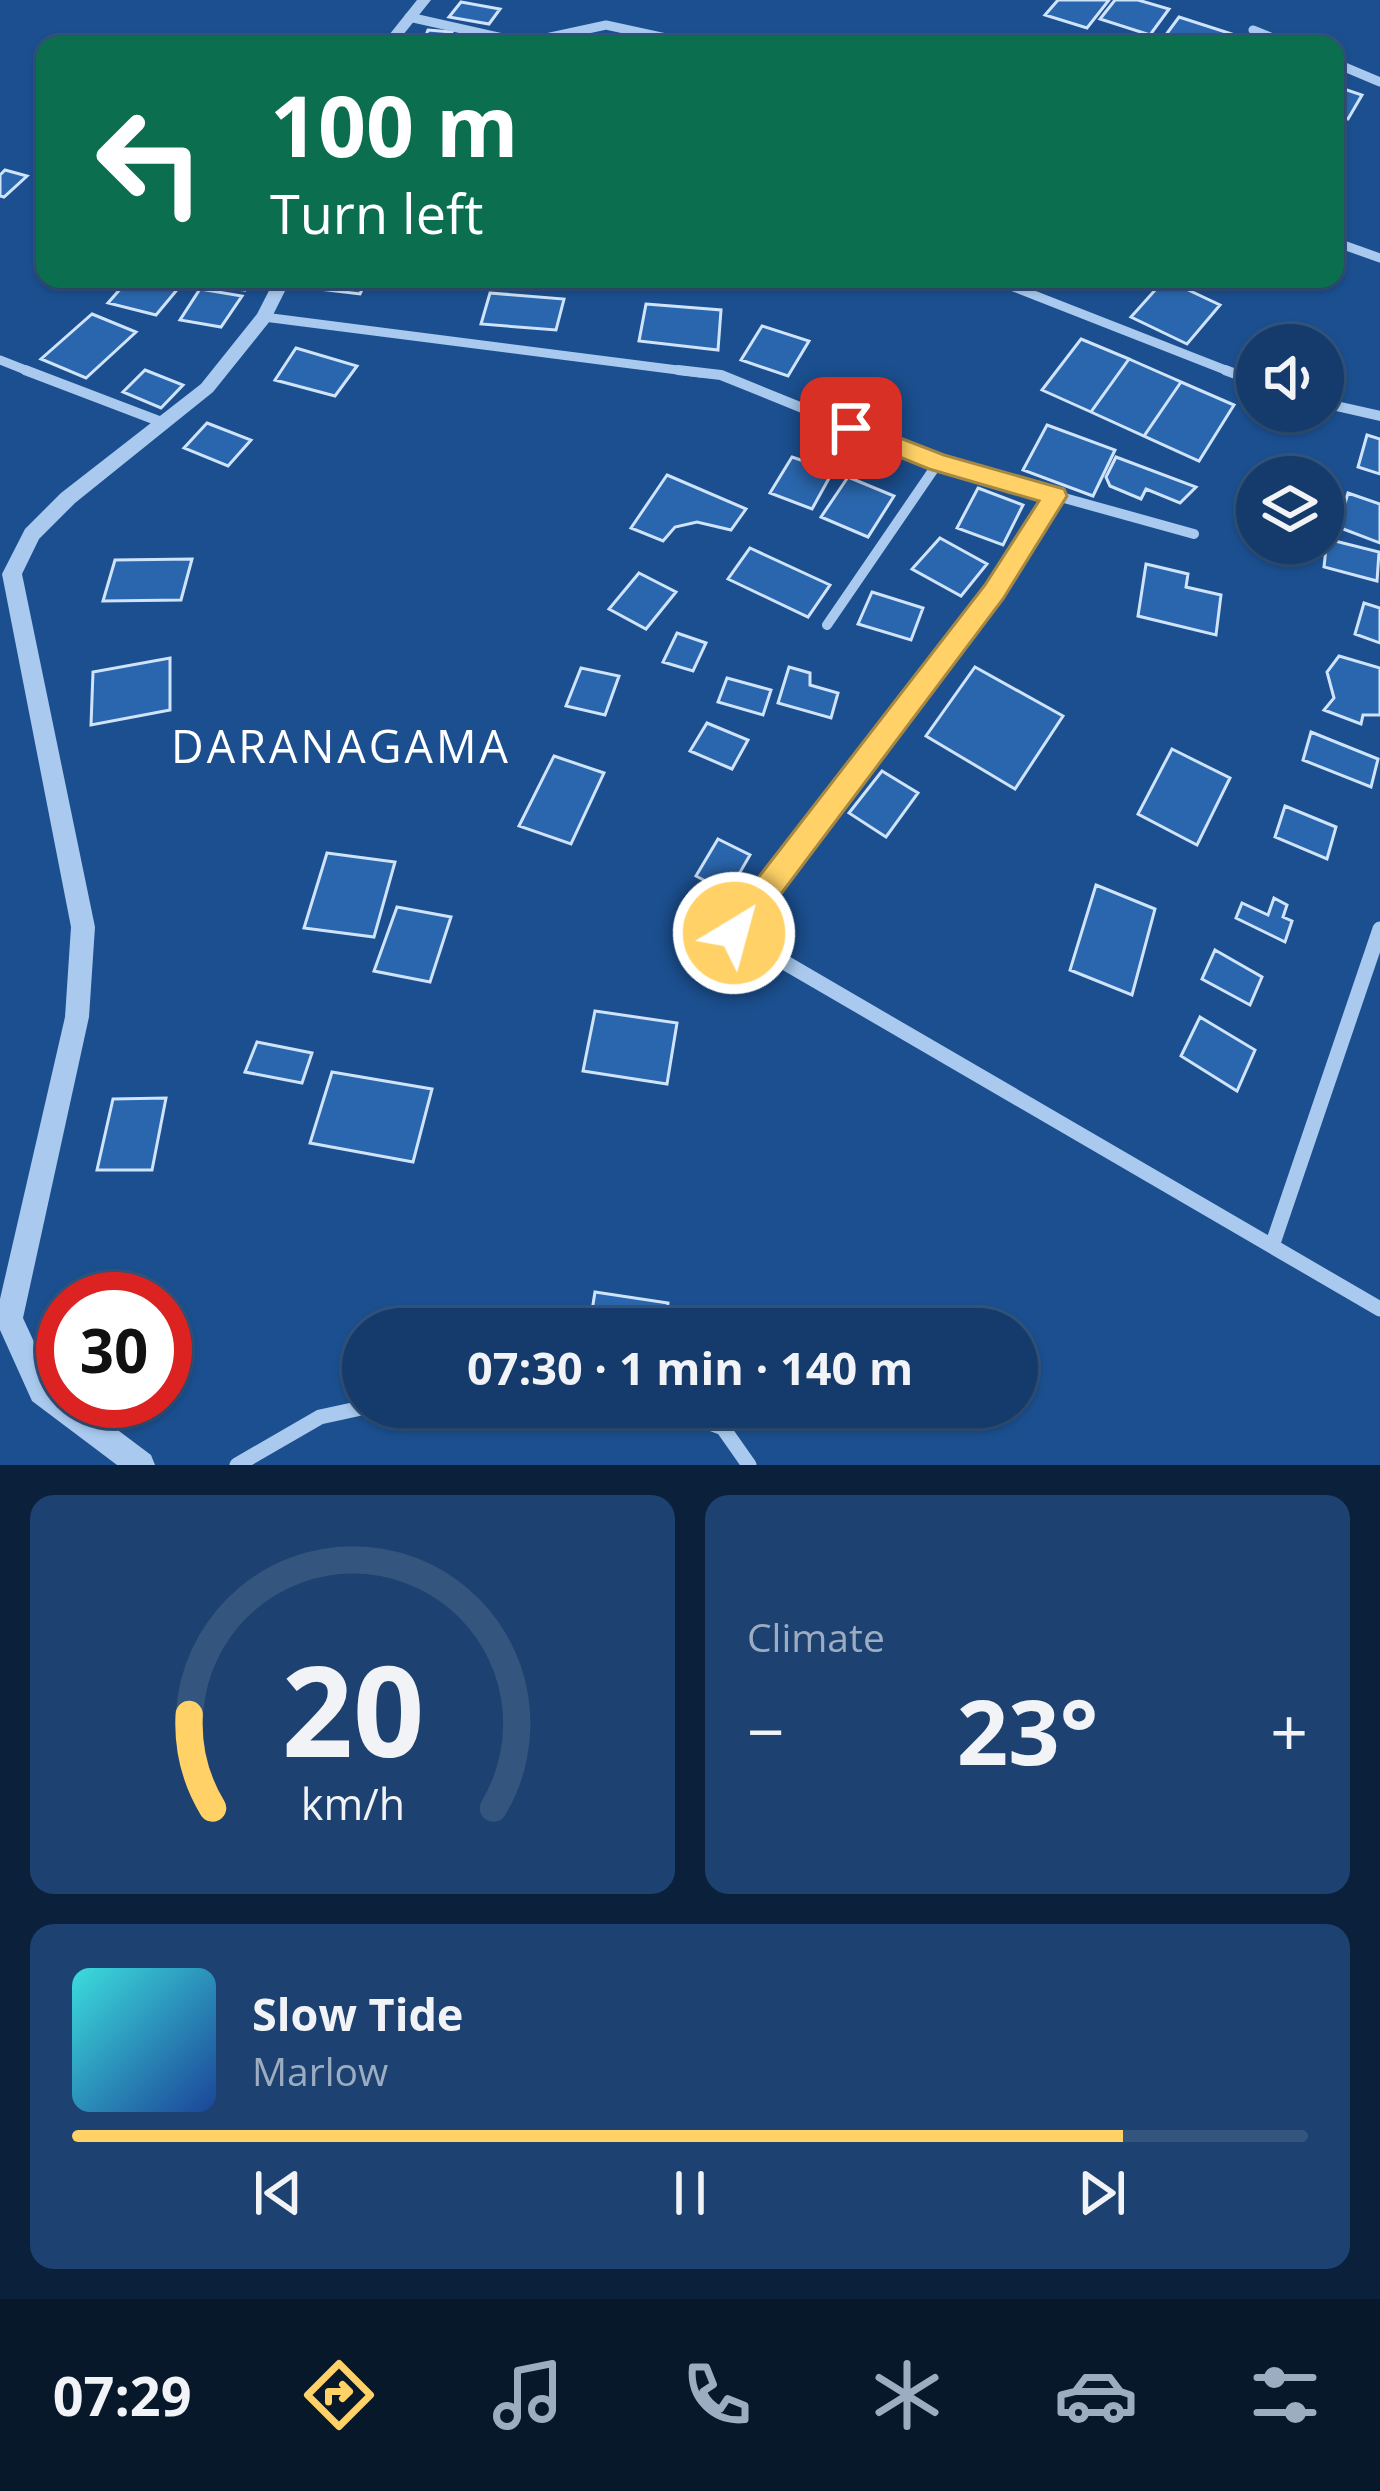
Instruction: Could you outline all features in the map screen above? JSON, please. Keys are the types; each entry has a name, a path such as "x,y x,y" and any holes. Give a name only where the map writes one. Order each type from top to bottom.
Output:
{"street":[{"path":"395,36 424,0"},
{"path":"409,17 494,36"},
{"path":"555,36 606,25 657,36"},
{"path":"1253,30 1268,36"},
{"path":"1344,67 1380,82"},
{"path":"1344,245 1380,258"},
{"path":"141,1465 42,1391 9,1319 77,1018 83,927 6,570 32,534 68,498 207,388 264,317 278,288"},
{"path":"1016,288 1236,374"},
{"path":"264,317 721,375 938,463 1194,534"},
{"path":"0,360 164,423"},
{"path":"1344,408 1380,416"},
{"path":"827,625 938,463"},
{"path":"994,592 1055,496"},
{"path":"1034,540 734,933 1380,1309"},
{"path":"1272,1246 1380,929"},
{"path":"237,1465 320,1417 342,1412"},
{"path":"723,1428 748,1465"}],"building":[{"path":"1058,0 1109,0 1087,28 1045,15"},
{"path":"1115,0 1138,0 1169,9 1150,35 1100,19"},
{"path":"461,2 500,9 489,24 449,17"},
{"path":"1179,17 1235,35 1234,36 1165,36"},
{"path":"428,30 452,32 450,36 426,36"},
{"path":"1344,89 1362,95 1348,119 1344,118"},
{"path":"5,170 27,176 4,197 0,196 0,175"},
{"path":"121,288 178,288 156,315 108,303"},
{"path":"320,288 363,288 360,294"},
{"path":"1157,288 1184,288 1220,305 1187,344 1131,317"},
{"path":"200,289 242,296 221,327 180,320"},
{"path":"490,293 564,299 556,330 481,324"},
{"path":"646,304 721,310 718,350 639,341"},
{"path":"92,314 136,332 86,378 41,359"},
{"path":"762,326 809,341 788,376 741,360"},
{"path":"1081,339 1129,359 1091,412 1042,390"},
{"path":"296,348 357,366 335,396 275,380"},
{"path":"1129,359 1181,382 1144,436 1091,412"},
{"path":"145,370 183,385 161,408 123,392"},
{"path":"1181,382 1234,405 1199,461 1144,436"},
{"path":"207,423 251,440 228,466 184,448"},
{"path":"1047,425 1115,450 1093,496 1023,470"},
{"path":"1367,435 1380,439 1380,474 1358,467"},
{"path":"792,457 833,471 812,509 770,493"},
{"path":"1116,457 1196,487 1180,503 1146,489 1141,499 1110,486 1106,477"},
{"path":"667,475 746,509 731,530 697,522 675,527 663,541 631,528"},
{"path":"848,477 894,496 868,537 821,517"},
{"path":"978,488 1023,505 1003,545 957,528"},
{"path":"1348,493 1380,504 1380,543 1344,529"},
{"path":"940,538 987,564 961,596 912,569"},
{"path":"1344,543 1379,552 1377,581 1324,567 1344,564"},
{"path":"750,548 830,585 808,617 728,579"},
{"path":"192,559 181,600 103,601 115,560"},
{"path":"1146,564 1188,574 1186,587 1221,595 1216,635 1138,616"},
{"path":"639,573 676,592 646,629 609,609"},
{"path":"872,592 923,608 911,640 858,624"},
{"path":"1364,603 1380,608 1380,643 1355,634"},
{"path":"677,633 706,643 693,671 663,662"},
{"path":"1339,656 1380,668 1380,715 1363,715 1361,724 1324,710 1334,698 1327,672"},
{"path":"170,658 170,710 91,725 93,672"},
{"path":"789,667 810,673 810,685 838,693 831,718 778,703"},
{"path":"975,667 1063,716 1015,789 926,736"},
{"path":"581,668 619,676 605,715 566,706"},
{"path":"727,678 771,690 763,715 718,702"},
{"path":"707,723 748,740 732,769 690,751"},
{"path":"1311,732 1378,759 1371,787 1303,760"},
{"path":"1172,749 1230,778 1197,845 1138,814"},
{"path":"554,756 604,773 571,844 519,826"},
{"path":"882,771 918,793 886,837 849,813"},
{"path":"1285,806 1336,827 1327,859 1275,837"},
{"path":"718,839 750,855 728,893 696,876"},
{"path":"327,853 395,862 374,937 304,928"},
{"path":"1096,885 1155,909 1132,995 1070,970"},
{"path":"1274,898 1287,905 1283,917 1292,921 1285,942 1236,918 1242,903 1268,915"},
{"path":"397,907 451,917 430,982 374,971"},
{"path":"1215,950 1262,977 1250,1005 1202,979"},
{"path":"595,1011 677,1023 667,1084 583,1071"},
{"path":"1200,1017 1255,1050 1237,1091 1181,1056"},
{"path":"257,1042 312,1053 302,1083 245,1072"},
{"path":"332,1072 432,1089 413,1162 310,1143"},
{"path":"166,1098 152,1170 97,1170 113,1099"},
{"path":"595,1292 668,1303 667,1308 592,1308"}],"district":[{"name":"DARANAGAMA","path":"341,747"}],"route":[{"path":"734,933 994,592 1055,496 938,463 851,428"}]}
